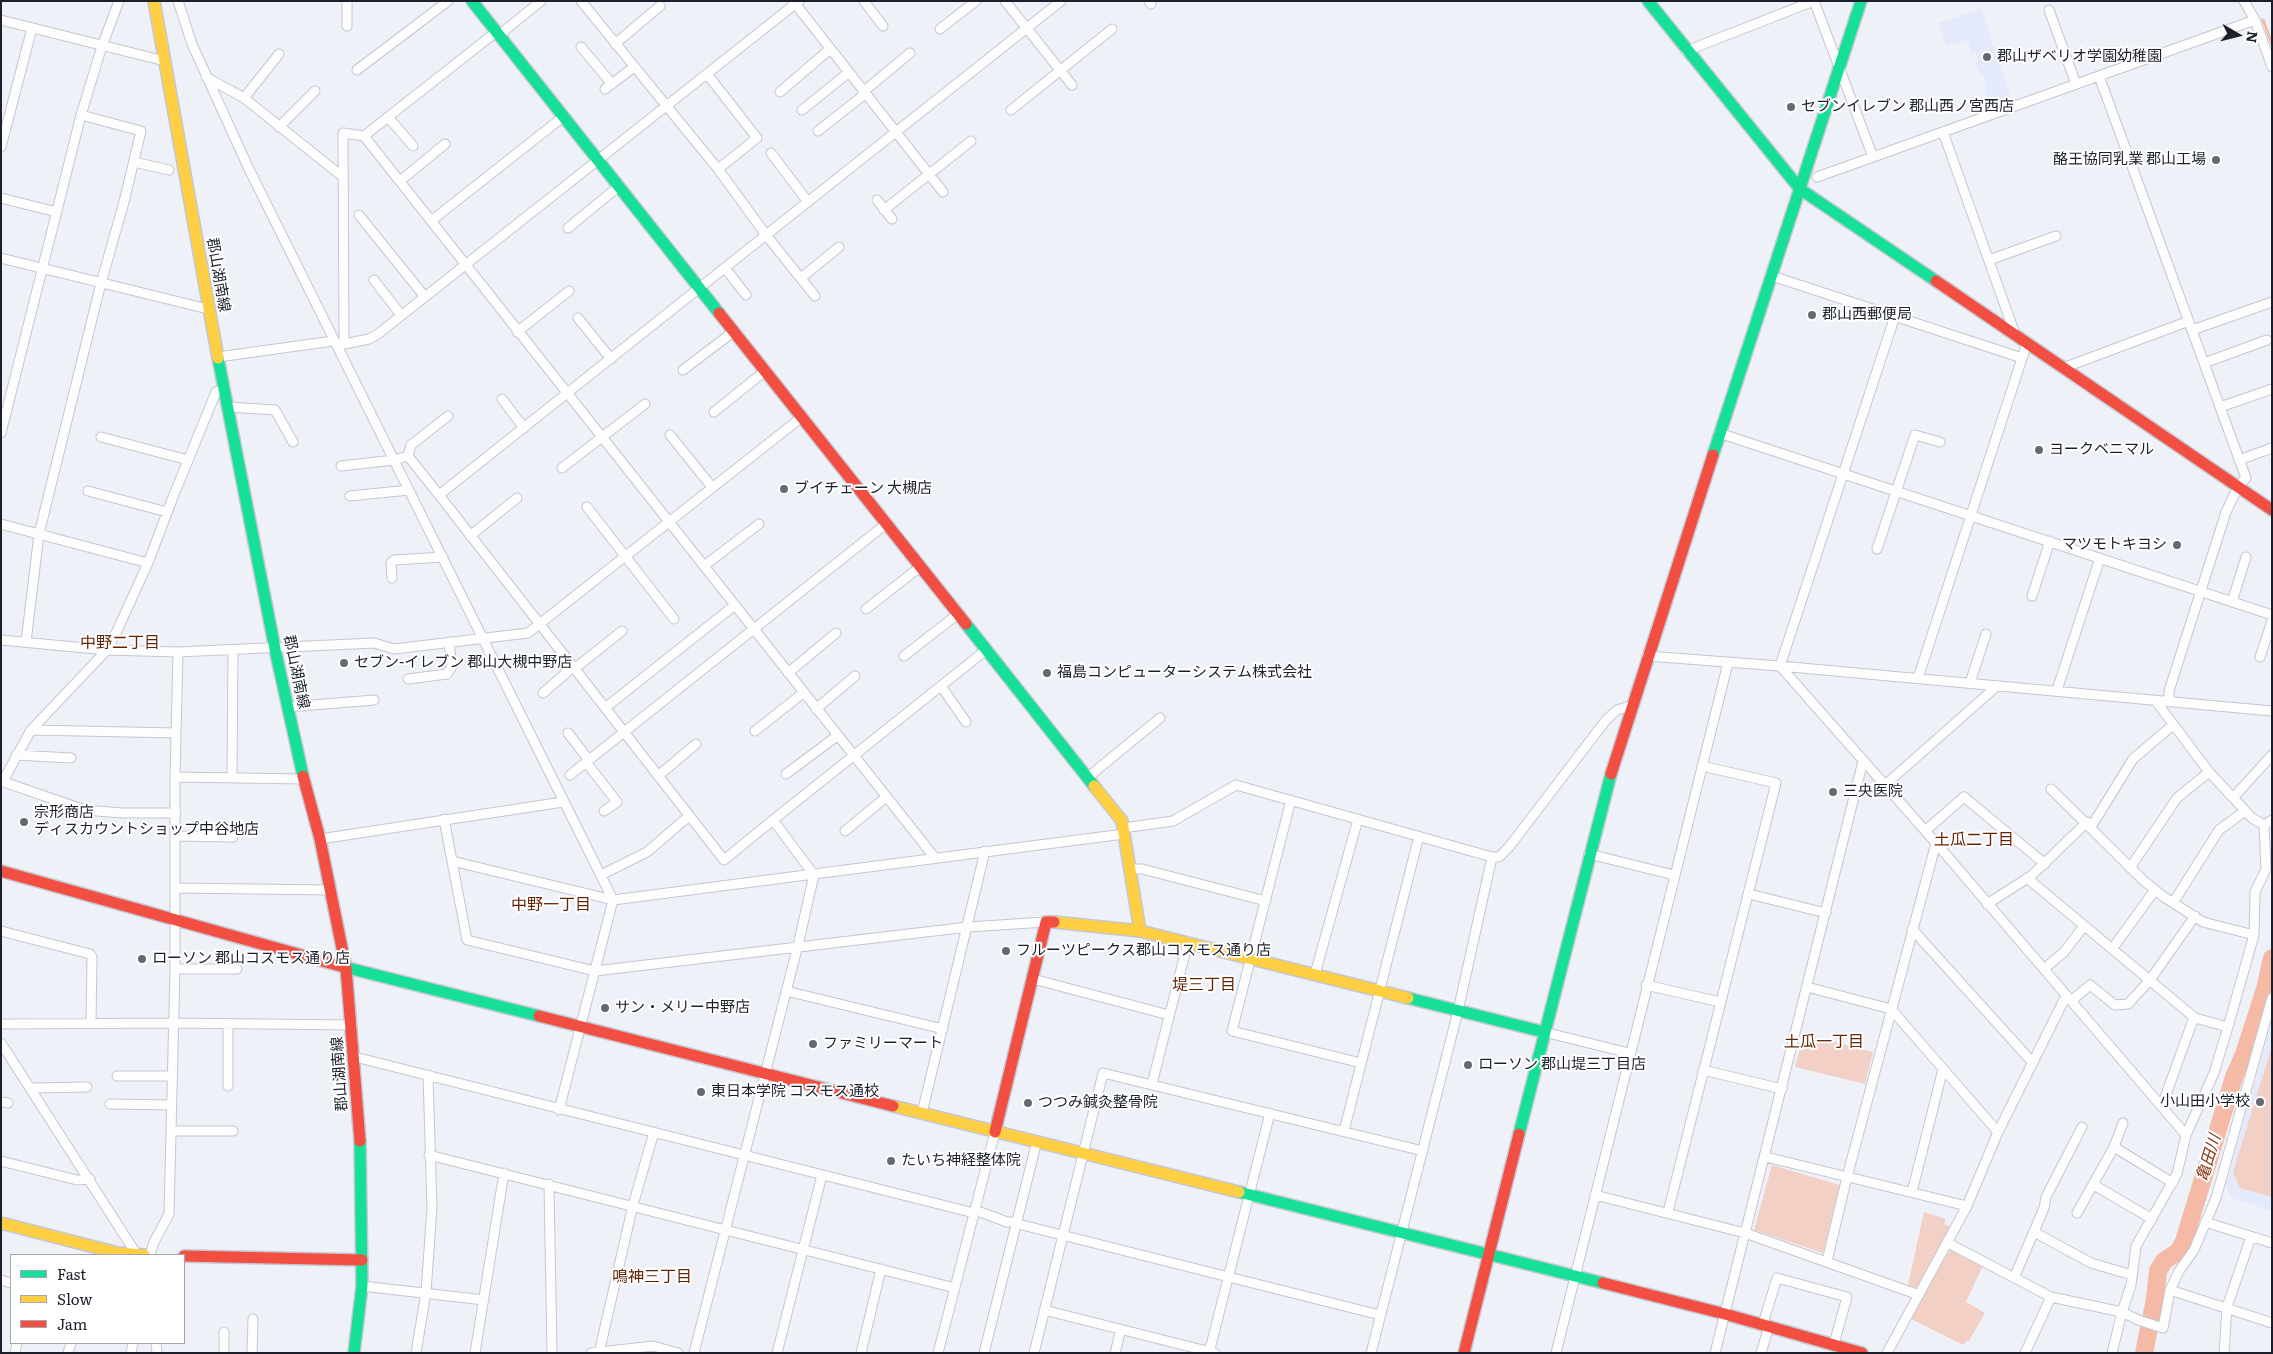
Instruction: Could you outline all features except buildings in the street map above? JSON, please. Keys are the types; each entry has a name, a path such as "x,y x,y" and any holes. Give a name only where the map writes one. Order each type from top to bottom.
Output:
{"street":[{"path":"1,433 81,115 102,46 119,1"},
{"name":"郡山湖南線","path":"154,1 208,309 288,707 320,839 346,968 355,1057 361,1155 362,1286 354,1353"},
{"path":"178,1 192,44 248,167 338,344 613,900 582,1027 559,1110"},
{"path":"347,1 347,26"},
{"path":"357,70 448,1"},
{"path":"472,1 1122,822 1140,931"},
{"path":"364,136 540,1"},
{"path":"864,1 883,26"},
{"path":"940,30 976,1"},
{"path":"1005,1 1072,85"},
{"path":"439,495 1061,1"},
{"path":"1648,1 1686,51 1800,189 2238,487 2269,505"},
{"path":"1686,51 1814,1 1838,69 1873,157"},
{"path":"1464,1353 1589,854 1630,706 1861,1"},
{"path":"2244,1 2254,20 2272,67"},
{"path":"582,2 666,107 718,168 766,235 815,296"},
{"path":"218,357 338,344 369,339 378,334 796,2 848,73 943,192"},
{"path":"615,44 660,6"},
{"path":"2048,10 2076,84"},
{"path":"1,20 165,61"},
{"path":"1817,177 2254,20"},
{"path":"1,147 32,28"},
{"path":"1010,110 1112,29"},
{"path":"581,47 608,87 634,67"},
{"path":"780,92 830,49"},
{"path":"244,98 280,54"},
{"path":"818,131 910,54"},
{"path":"802,110 848,73"},
{"path":"707,74 757,138 718,168"},
{"path":"2099,76 2246,478 2238,487 2226,512 2169,691 2169,701"},
{"path":"206,77 244,98 343,177"},
{"path":"279,127 315,91"},
{"path":"26,642 39,534 100,283 141,131 81,115"},
{"path":"388,117 413,146"},
{"path":"431,222 564,117"},
{"path":"1943,132 2015,334"},
{"path":"338,344 343,133 364,136 934,858"},
{"path":"884,210 971,141"},
{"path":"400,181 445,144"},
{"path":"771,152 808,202"},
{"path":"134,162 169,170"},
{"path":"568,228 618,187"},
{"path":"1,198 57,212"},
{"path":"877,200 892,219"},
{"path":"359,215 425,297"},
{"path":"1989,260 2056,236"},
{"path":"800,278 839,247"},
{"path":"1,258 208,309"},
{"path":"725,268 746,295"},
{"path":"1772,276 2022,358"},
{"path":"374,280 402,316"},
{"path":"517,332 569,291"},
{"path":"2063,368 2190,325 2272,302"},
{"path":"1780,666 1895,316"},
{"path":"578,318 611,359"},
{"path":"683,370 733,332"},
{"path":"2204,363 2266,340"},
{"path":"1918,678 2027,343"},
{"path":"714,412 765,371"},
{"path":"176,813 122,813 85,810 2,781 31,730 107,650 148,563 216,392 224,389"},
{"path":"2220,407 2272,389"},
{"path":"502,399 524,428"},
{"path":"562,468 644,404"},
{"path":"228,407 275,410 293,442"},
{"path":"408,456 411,445 448,416"},
{"path":"1,640 107,650 178,652 374,643 394,649 528,632 802,417"},
{"path":"1719,433 1971,514 2272,615"},
{"path":"1877,549 1915,435 1940,442"},
{"path":"670,436 712,488"},
{"path":"101,437 188,460"},
{"path":"2239,460 2272,448"},
{"path":"341,466 394,460 408,456"},
{"path":"408,456 724,860 986,650"},
{"path":"88,490 167,512"},
{"path":"350,496 409,490"},
{"path":"470,536 517,498"},
{"path":"586,507 674,619"},
{"path":"1,524 148,563"},
{"path":"704,566 759,524"},
{"path":"570,775 755,630 886,524"},
{"path":"2032,596 2050,541"},
{"path":"392,578 391,563 394,560 443,557"},
{"path":"2232,602 2246,557"},
{"path":"2057,690 2100,558"},
{"path":"866,609 920,567"},
{"path":"605,708 735,605"},
{"path":"904,656 958,614"},
{"path":"2260,657 2272,621"},
{"path":"543,693 573,667 578,666 622,632"},
{"path":"788,673 836,633"},
{"path":"1970,683 1986,634"},
{"path":"408,679 447,674 452,666 449,642"},
{"path":"232,778 233,650"},
{"path":"150,1254 154,1242 169,1214 175,969 175,777 178,652"},
{"path":"1647,656 2272,710"},
{"path":"1556,1353 1629,1053 1728,663"},
{"path":"1780,666 1926,831 2186,1135"},
{"path":"816,709 855,676"},
{"path":"941,686 966,722"},
{"path":"1885,785 1997,686"},
{"path":"755,731 803,693"},
{"path":"288,707 374,700"},
{"path":"2112,1353 2132,1276 2136,1246 2173,1183 2181,1162 2186,1135 2214,1073 2254,935 2255,892 2269,871 2268,822 2252,818 2233,798 2209,772 2155,700"},
{"path":"452,861 459,861 613,900 814,875 1124,831 1173,820 1236,785 1492,857 1499,857 1509,847 1606,720 1617,710 1630,706"},
{"path":"1087,778 1160,718"},
{"path":"1987,904 2027,878 2089,824 2133,759 2173,725"},
{"path":"31,730 176,733"},
{"path":"568,733 617,802 604,811"},
{"path":"786,774 837,736"},
{"path":"658,776 696,744"},
{"path":"2233,798 2272,755"},
{"path":"16,756 71,758"},
{"path":"1715,1353 1766,1157 1863,762"},
{"path":"1668,1212 1776,783 1702,766"},
{"path":"2130,868 2177,798 2209,772"},
{"path":"175,777 304,779"},
{"path":"2051,789 2089,824 2130,868 2173,903 2203,922 2254,935"},
{"path":"1926,831 1964,797 2044,864"},
{"path":"845,831 886,798"},
{"path":"1291,800 1232,1031 1361,1063"},
{"path":"320,839 564,802"},
{"path":"2173,903 2219,830 2246,811"},
{"path":"601,875 647,852 689,816"},
{"path":"444,819 467,940 595,972 968,926 1063,922 1140,931 1188,942 1629,1053"},
{"path":"1315,974 1358,819"},
{"path":"694,1353 798,946 814,875 773,820"},
{"path":"176,836 233,836"},
{"path":"1344,1131 1419,836"},
{"path":"1827,1261 1847,1177 1936,843"},
{"path":"922,1113 985,851"},
{"path":"1589,854 1674,875"},
{"path":"1371,1353 1458,1011 1492,857"},
{"path":"1130,869 1142,869 1266,901"},
{"path":"1,871 346,968 766,1072 994,1132 1249,1194 1489,1256 1576,1276 1766,1325 1862,1353"},
{"path":"2027,878 2194,1017 2228,1027"},
{"path":"176,888 330,890"},
{"path":"2112,949 2155,890"},
{"path":"1749,894 1826,913"},
{"path":"1887,1353 1967,1206 1998,1132 2069,998 2090,985 2116,1005 2128,1004 2150,980 2194,916"},
{"path":"938,1353 954,1288 977,1213 994,1132 1046,922"},
{"path":"2044,969 2064,952 2084,926"},
{"path":"1912,929 2033,1063"},
{"path":"1,931 90,954 92,957 91,1023"},
{"path":"1152,1084 1188,942"},
{"path":"175,969 237,969"},
{"path":"1033,979 1169,1015"},
{"path":"1646,985 1720,1002"},
{"path":"1807,987 1891,1009 1998,1132"},
{"path":"786,991 943,1029"},
{"path":"1948,1243 2051,1297 2122,1312 2163,1328 2170,1290 2179,1271 2194,1250 2216,1198 2272,998"},
{"path":"2162,1106 2194,1017"},
{"path":"1,1024 352,1025"},
{"path":"228,1024 228,1086"},
{"path":"1,1043 32,1088 136,1254"},
{"path":"355,1057 559,1110 654,1132 1380,1315"},
{"path":"1912,1192 1943,1069"},
{"path":"1703,1070 1782,1089"},
{"path":"1034,1353 1103,1073 1423,1151"},
{"path":"416,1353 426,1292 432,1208 428,1075"},
{"path":"117,1076 172,1076"},
{"path":"32,1088 87,1087"},
{"path":"110,1104 171,1105"},
{"path":"1044,1310 1211,1352 1270,1113"},
{"path":"2077,1213 2114,1147 2123,1123"},
{"path":"2014,1278 2044,1208 2046,1197 2082,1127"},
{"path":"171,1131 233,1131"},
{"path":"599,1352 633,1205 654,1132"},
{"path":"2114,1147 2173,1183"},
{"path":"990,1353 1038,1149"},
{"path":"430,1155 803,1248 954,1288"},
{"path":"1766,1157 1967,1206"},
{"path":"1,1161 78,1180 90,1179"},
{"path":"475,1353 504,1173"},
{"path":"777,1353 822,1175"},
{"path":"548,1184 552,1353"},
{"path":"2094,1185 2152,1219"},
{"path":"1595,1195 1746,1233 1919,1295"},
{"path":"2205,1222 2272,1243"},
{"path":"1,1223 128,1254"},
{"path":"984,1353 1020,1224"},
{"path":"2034,1232 2091,1263 2132,1276"},
{"path":"2224,1353 2227,1306 2251,1237"},
{"path":"185,1256 362,1260"},
{"path":"861,1353 881,1269"},
{"path":"1761,1353 1777,1278 1847,1298 1834,1344"},
{"path":"362,1286 484,1300"},
{"path":"2170,1290 2227,1306 2272,1323"},
{"path":"2025,1353 2051,1297"},
{"path":"252,1353 253,1319"},
{"path":"1115,1353 1121,1329"},
{"path":"224,1332 224,1353"},
{"path":"591,1353 631,1351 653,1346 678,1353"}],"shaded area":[{"name":"郡山ザベリオ学園幼稚園","path":"1981,9 2011,97 1995,102 1993,97 1988,99 1984,86 1987,84 1984,75 1980,76 1975,62 1978,61 1976,52 1972,53 1967,40 1946,46 1938,23"},
{"name":"小山田小学校","path":"2272,1021 2272,1211 2230,1197 2226,1184"},
{"path":"1804,1034 1873,1052 1865,1084 1795,1067"},
{"name":"小山田小学校","path":"2272,1046 2272,1197 2240,1188 2233,1172"},
{"path":"1772,1165 1840,1185 1823,1253 1754,1230"},
{"path":"1924,1212 1946,1219 1944,1224 1951,1227 1920,1287 1916,1288 1908,1285"},
{"path":"1954,1249 1983,1265 1966,1302 1985,1313 1969,1341 1967,1340 1963,1345 1909,1318 1950,1250"}],"waterway":[{"path":"2263,20 2272,44"},
{"name":"亀田川","path":"2144,1353 2155,1299 2158,1271 2164,1261 2179,1251 2184,1241 2234,1077 2244,1054 2265,989 2272,958"}],"traffic: fast":[{"path":"472,1 719,313"},
{"path":"1648,1 1800,189 1936,281"},
{"path":"1713,455 1861,1"},
{"path":"218,358 275,649 303,776"},
{"path":"966,624 1094,786"},
{"path":"1519,1134 1611,774"},
{"path":"344,967 539,1016"},
{"path":"1408,998 1544,1032"},
{"path":"354,1353 362,1286 360,1141"},
{"path":"1239,1192 1603,1283"}],"traffic: slow":[{"path":"154,1 218,358"},
{"path":"1094,786 1122,821 1140,931"},
{"path":"1054,922 1140,931 1408,998"},
{"path":"893,1106 1239,1192"},
{"path":"1,1223 118,1253 131,1254"}],"traffic: jam":[{"path":"1936,281 2272,510"},
{"path":"719,313 966,624"},
{"path":"1611,774 1713,455"},
{"path":"303,776 320,839 346,968 360,1141"},
{"path":"1,871 344,967"},
{"path":"995,1132 1046,922 1054,922"},
{"path":"539,1016 893,1106"},
{"path":"1464,1353 1519,1134"},
{"path":"185,1256 362,1260"},
{"path":"1603,1283 1725,1314 1862,1353"}],"place":[{"name":"郡山ザベリオ学園幼稚園","path":"1987,57"},
{"name":"セブンイレブン 郡山西ノ宮西店","path":"1791,107"},
{"name":"酪王協同乳業 郡山工場","path":"2216,160"},
{"name":"郡山西郵便局","path":"1812,315"},
{"name":"ヨークベニマル","path":"2039,450"},
{"name":"ブイチェーン 大槻店","path":"784,489"},
{"name":"マツモトキヨシ","path":"2177,545"},
{"name":"セブン-イレブン 郡山大槻中野店","path":"344,663"},
{"name":"福島コンピューターシステム株式会社","path":"1047,673"},
{"name":"三央医院","path":"1833,792"},
{"name":"宗形商店 ディスカウントショップ中谷地店","path":"24,822"},
{"name":"フルーツピークス郡山コスモス通り店","path":"1006,951"},
{"name":"ローソン 郡山コスモス通り店","path":"142,959"},
{"name":"サン・メリー中野店","path":"605,1008"},
{"name":"ファミリーマート","path":"813,1044"},
{"name":"ローソン 郡山堤三丁目店","path":"1468,1065"},
{"name":"東日本学院 コスモス通校","path":"701,1092"},
{"name":"小山田小学校","path":"2260,1102"},
{"name":"つつみ鍼灸整骨院","path":"1028,1103"},
{"name":"たいち神経整体院","path":"891,1161"}],"district":[{"name":"中野二丁目","path":"120,643"},
{"name":"土瓜二丁目","path":"1974,840"},
{"name":"中野一丁目","path":"551,905"},
{"name":"堤三丁目","path":"1204,985"},
{"name":"土瓜一丁目","path":"1824,1042"},
{"name":"鳴神三丁目","path":"652,1277"}]}
